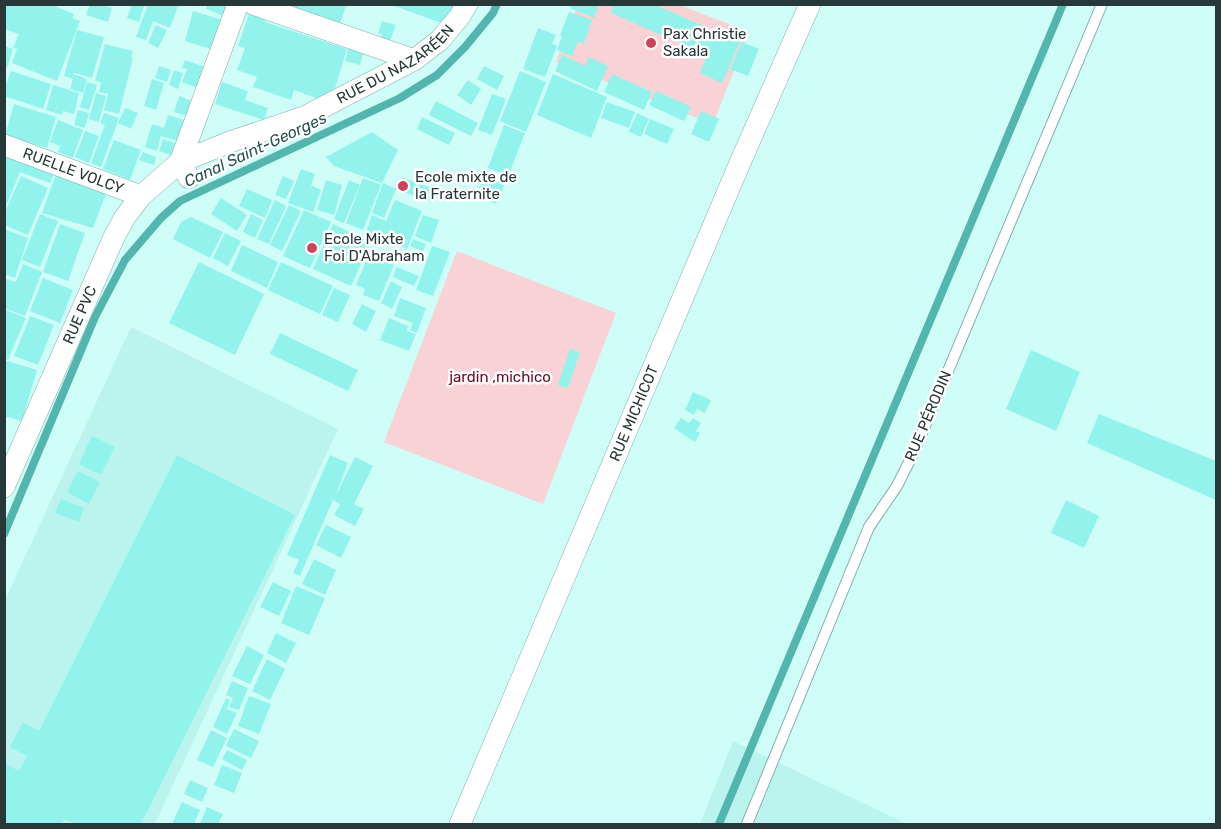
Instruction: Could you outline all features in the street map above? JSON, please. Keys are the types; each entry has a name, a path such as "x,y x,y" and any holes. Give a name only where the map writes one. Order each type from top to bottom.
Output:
{"street":[{"path":"184,170 238,4"},
{"path":"252,4 414,60"},
{"name":"RUE DU NAZARÉEN","path":"184,170 230,142 306,122 414,60 440,40 467,4"},
{"name":"RUE MICHICOT","path":"460,825 739,165 810,4"},
{"name":"RUELLE VOLCY","path":"4,145 141,195"},
{"name":"RUE PVC","path":"4,487 114,237 125,217 141,195 184,170"}],"lane":[{"name":"RUE PÉRODIN","path":"747,825 869,527 897,486 914,452 1102,4"}],"shaded area":[{"path":"131,327 338,429 155,824 5,824 5,600"},
{"path":"733,741 907,824 700,824"}],"green space":[{"path":"578,5 680,5 749,32 713,124 556,62"},
{"name":"jardin ,michico","path":"457,251 616,313 543,504 384,442"}],"building":[{"path":"6,4 49,4 74,14 72,18 80,21 57,81 12,63 17,49 13,48 19,34 4,29"},
{"path":"90,4 112,8 108,22 86,15"},
{"path":"132,4 145,4 139,22 127,18"},
{"path":"148,4 179,4 170,28 153,21 146,40 136,37"},
{"path":"207,4 228,4 224,16 206,9"},
{"path":"283,4 347,4 338,28"},
{"path":"389,4 454,4 447,25"},
{"path":"572,4 599,4 594,18 570,8"},
{"path":"614,4 653,4 740,42 722,83 700,73 707,55 611,13"},
{"path":"193,11 223,20 214,50 185,41"},
{"path":"250,11 267,17 265,22 347,49 334,92 322,100 294,90 291,100 253,87 257,77 237,70 245,48 238,46"},
{"path":"569,12 592,20 584,44 578,41 572,56 557,50"},
{"path":"382,21 396,25 390,41 381,38 382,34 378,33"},
{"path":"156,25 167,30 158,48 148,43"},
{"path":"538,28 556,35 552,44 557,46 545,77 523,69"},
{"path":"77,30 104,37 92,78 73,74 87,79 83,93 70,89 73,79 64,76"},
{"path":"742,42 759,49 748,76 730,69"},
{"path":"105,44 133,51 119,114 104,110 108,94 99,92 101,82 95,81"},
{"path":"4,46 13,49 7,68 4,67"},
{"path":"349,46 364,51 360,65 345,61"},
{"path":"562,55 585,66 589,57 608,66 597,91 555,71"},
{"path":"185,60 205,67 198,88 182,82 187,69 182,68"},
{"path":"159,66 171,70 167,82 155,78"},
{"path":"484,66 504,76 497,90 477,79"},
{"path":"174,70 183,73 178,89 169,85"},
{"path":"11,71 51,84 43,109 4,96"},
{"path":"520,71 546,82 526,132 500,121"},
{"path":"553,74 607,97 591,138 537,115"},
{"path":"612,74 652,92 644,110 604,92"},
{"path":"152,79 164,83 156,110 144,106"},
{"path":"468,80 481,89 471,105 457,95"},
{"path":"87,82 97,85 89,110 80,107"},
{"path":"222,82 248,91 245,100 268,108 264,120 215,104"},
{"path":"53,85 79,93 74,114 63,111 62,115 46,110"},
{"path":"656,91 691,107 684,121 649,105"},
{"path":"96,93 106,96 99,122 89,119"},
{"path":"492,94 506,99 492,135 478,130"},
{"path":"179,96 192,101 187,116 174,112"},
{"path":"436,101 478,123 471,136 429,115"},
{"path":"607,102 635,112 629,128 601,118"},
{"path":"14,104 56,117 47,148 5,135"},
{"path":"125,108 138,113 131,129 118,123"},
{"path":"78,110 89,113 85,128 74,125"},
{"path":"701,111 719,119 709,142 691,134"},
{"path":"104,113 119,118 101,167 91,163 105,125 100,123"},
{"path":"637,113 649,119 641,137 629,132"},
{"path":"168,115 184,120 177,141 161,136 157,151 145,147 152,124 164,128"},
{"path":"422,117 455,133 449,145 417,129"},
{"path":"650,119 674,129 667,144 644,134"},
{"path":"58,120 83,130 73,158 58,152 60,146 50,142"},
{"path":"504,125 525,133 508,176 488,168"},
{"path":"85,131 99,136 89,163 75,157"},
{"path":"372,132 398,150 382,183 334,166 326,157"},
{"path":"163,139 175,143 171,155 159,151"},
{"path":"114,140 141,150 130,180 103,169"},
{"path":"4,152 55,171 50,183 20,172 4,211"},
{"path":"143,152 156,157 154,165 139,160"},
{"path":"301,169 315,174 311,185 321,190 313,212 288,203"},
{"path":"57,171 107,191 93,228 42,213"},
{"path":"21,176 48,188 28,235 4,225 4,214"},
{"path":"283,176 294,181 286,199 275,195"},
{"path":"483,176 504,185 496,204 476,196"},
{"path":"363,178 381,185 363,230 346,223"},
{"path":"403,178 434,189 429,201 399,190"},
{"path":"326,180 342,185 334,215 317,210"},
{"path":"349,180 360,185 344,223 334,219"},
{"path":"383,183 396,189 384,218 372,213"},
{"path":"247,189 272,200 265,218 239,206"},
{"path":"221,198 247,215 237,231 211,214"},
{"path":"275,200 286,206 269,244 257,239"},
{"path":"395,200 422,211 407,249 366,232 372,215 386,221"},
{"path":"289,205 301,211 282,251 270,245"},
{"path":"304,210 331,222 310,268 283,256"},
{"path":"40,214 58,221 40,267 22,260"},
{"path":"251,214 263,220 255,238 243,232"},
{"path":"423,215 439,220 431,243 415,236"},
{"path":"191,217 223,232 210,258 173,239 181,222"},
{"path":"60,224 85,233 68,281 43,272"},
{"path":"333,224 371,242 351,286 313,269"},
{"path":"4,229 28,238 15,278 4,274"},
{"path":"225,233 241,241 228,266 213,258"},
{"path":"413,239 426,244 423,251 410,246"},
{"path":"242,245 278,262 267,288 231,271"},
{"path":"432,246 450,252 433,296 416,290"},
{"path":"369,254 394,265 379,301 363,295 365,289 356,285"},
{"path":"199,262 264,294 235,355 169,323"},
{"path":"281,262 333,286 320,314 268,290"},
{"path":"23,264 42,272 25,316 4,308 4,286 7,279 16,282"},
{"path":"396,267 419,276 414,286 393,277"},
{"path":"43,278 73,290 60,323 30,311"},
{"path":"391,281 402,287 392,309 381,303"},
{"path":"334,288 350,295 338,322 322,315"},
{"path":"400,298 426,308 417,333 410,330 413,323 394,316"},
{"path":"362,304 376,311 366,332 352,324"},
{"path":"4,309 26,318 8,360 4,358"},
{"path":"30,316 54,325 38,365 14,356"},
{"path":"389,318 408,326 407,331 416,334 409,351 380,340"},
{"path":"280,333 358,370 348,391 270,354"},
{"path":"570,349 580,352 568,388 558,385"},
{"path":"1031,350 1080,372 1056,431 1006,409"},
{"path":"4,360 37,370 22,421 4,416"},
{"path":"693,392 711,400 705,413 697,409 694,415 685,410"},
{"path":"1099,414 1216,461 1216,500 1087,443"},
{"path":"681,418 689,423 693,418 701,423 696,431 700,433 695,442 674,428"},
{"path":"92,436 115,447 101,475 79,464"},
{"path":"177,455 295,515 141,824 76,824 64,819 61,824 4,824 4,763 19,771 27,756 10,747 23,722 39,731"},
{"path":"330,455 348,463 335,497 355,457 373,466 354,504 364,509 355,526 334,515 340,504 333,500 300,576 293,573 299,560 287,555"},
{"path":"78,471 100,482 89,504 67,492"},
{"path":"61,499 84,508 79,522 55,513"},
{"path":"1066,500 1099,516 1084,548 1051,533"},
{"path":"326,525 351,537 341,558 316,545"},
{"path":"314,559 336,570 325,595 302,584"},
{"path":"273,582 291,591 279,616 260,607"},
{"path":"296,586 325,598 309,635 281,623"},
{"path":"276,633 296,643 286,663 267,653"},
{"path":"247,646 264,655 250,684 232,676"},
{"path":"267,659 285,669 270,700 252,691"},
{"path":"232,681 248,688 239,710 229,707 233,698 226,695"},
{"path":"249,696 271,704 259,734 238,726"},
{"path":"226,698 230,700 227,709 237,713 227,734 213,727"},
{"path":"234,729 259,741 251,758 226,746"},
{"path":"211,730 227,738 213,767 197,760"},
{"path":"227,750 247,760 242,770 222,759"},
{"path":"222,765 242,773 234,793 214,785"},
{"path":"190,780 208,788 202,802 184,794"},
{"path":"182,802 200,810 194,824 172,824"},
{"path":"207,807 223,814 218,824 200,824"}],"waterway":[{"name":"Canal Saint-Georges","path":"4,534 95,317 125,260 161,218 180,201 400,98 437,75 465,47 493,13 497,4"},
{"path":"719,824 1063,4"}],"place":[{"name":"Pax Christie Sakala","path":"651,43"},
{"name":"Ecole mixte de la Fraternite","path":"403,186"},
{"name":"Ecole Mixte Foi D'Abraham","path":"312,248"}]}
